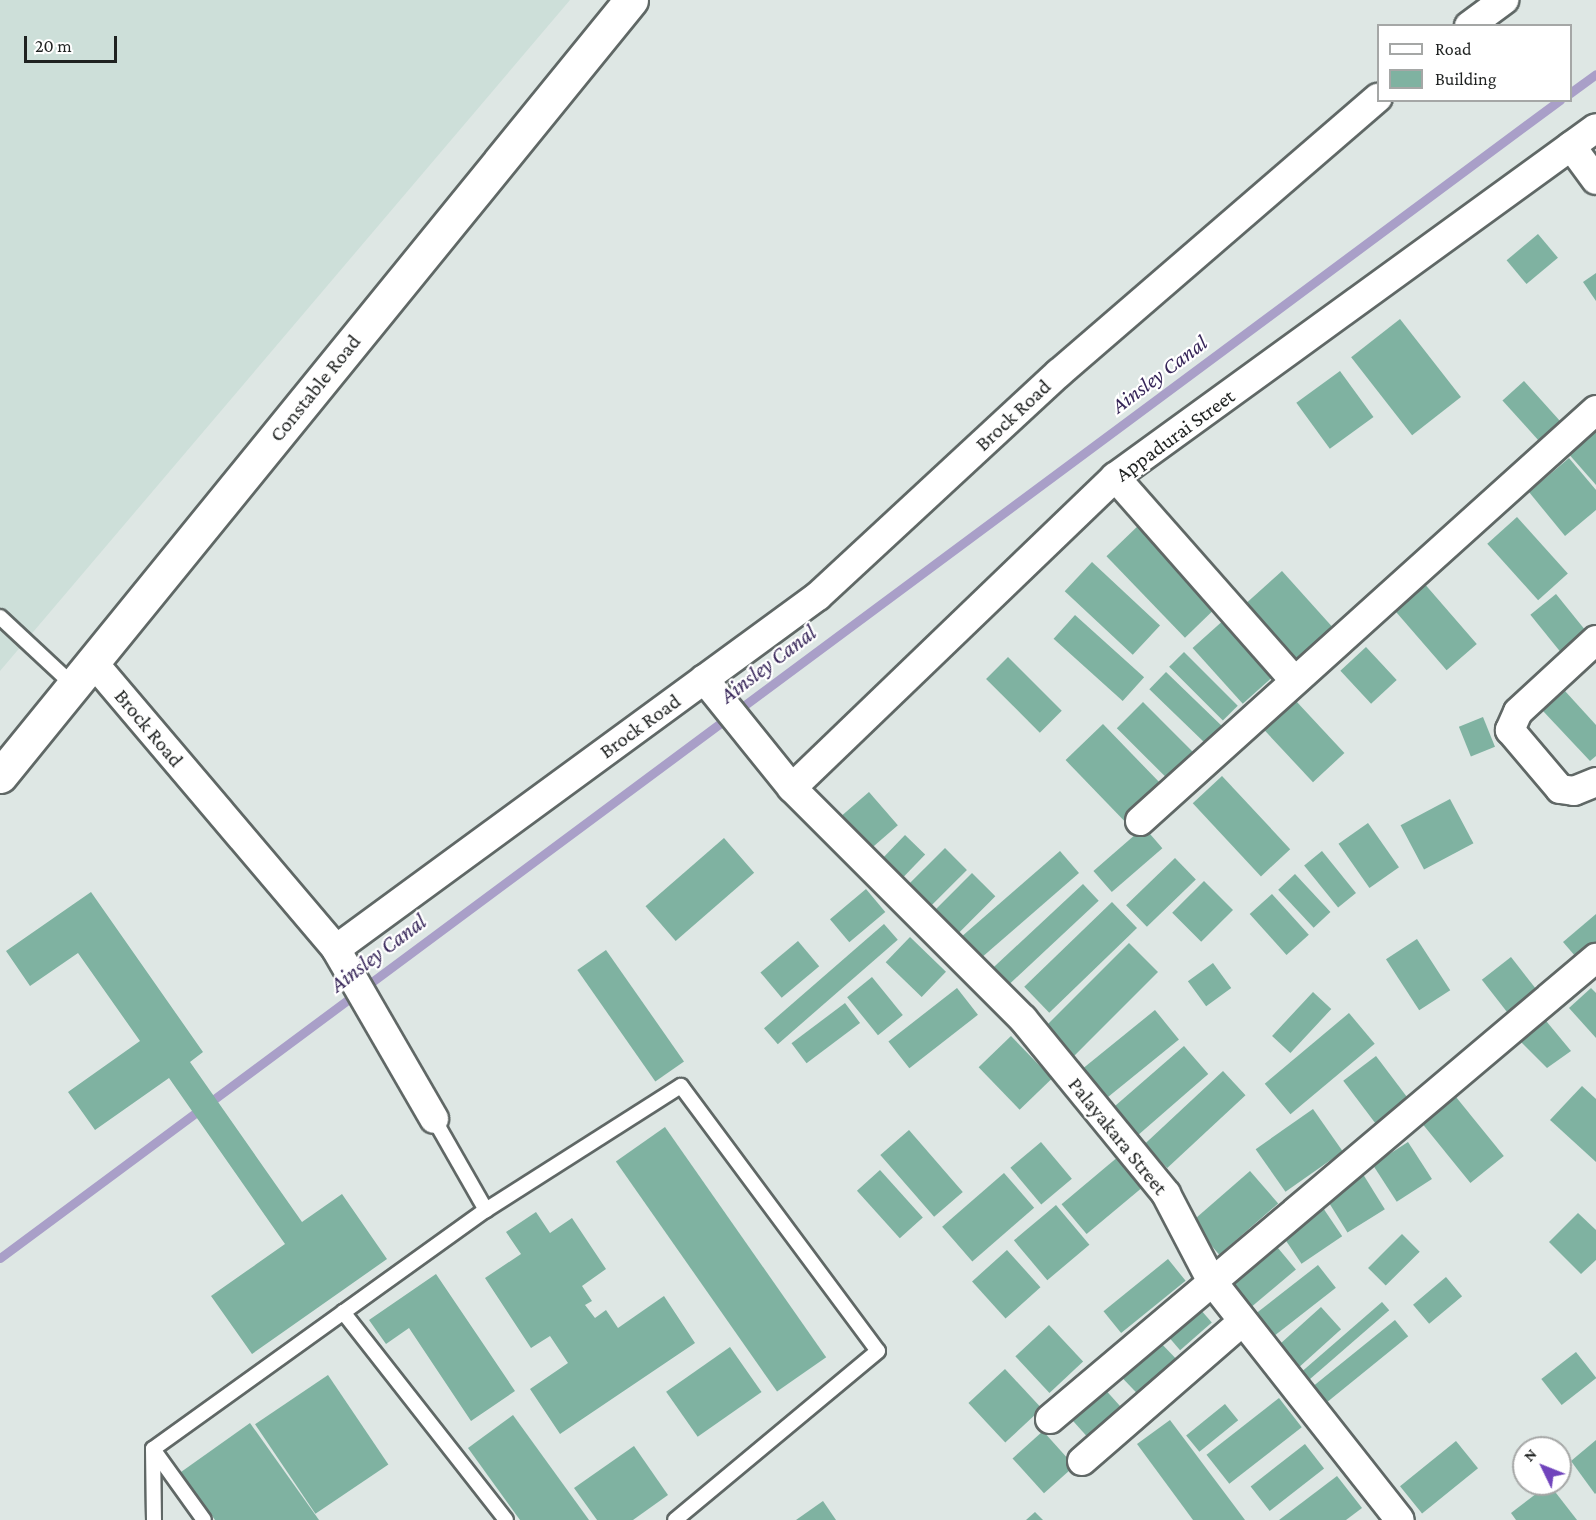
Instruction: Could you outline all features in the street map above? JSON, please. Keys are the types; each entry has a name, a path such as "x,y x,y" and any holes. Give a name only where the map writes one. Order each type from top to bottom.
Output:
{"street":[{"name":"Constable Road","path":"0,776 631,0"},
{"path":"1472,24 1504,0"},
{"name":"Brock Road","path":"83,673 336,949 818,596 1059,373 1377,99"},
{"name":"Appadurai Street","path":"792,788 1115,477 1596,128"},
{"path":"1571,146 1596,180"},
{"path":"1140,821 1596,410"},
{"path":"1115,477 1294,680"},
{"path":"1596,640 1518,712 1510,730 1560,789 1574,791 1596,782"},
{"name":"Palayakara Street","path":"704,679 792,788 1023,1019 1166,1194 1211,1280 1393,1518"},
{"path":"336,949 434,1119"},
{"path":"1050,1419 1211,1280 1591,972"},
{"path":"1082,1461 1243,1321"}],"lane":[{"path":"0,617 83,673"},
{"path":"153,1449 486,1210 681,1086 878,1351 675,1520"},
{"path":"434,1119 486,1210"},
{"path":"343,1312 506,1520"},
{"path":"153,1449 154,1520"},
{"path":"153,1449 204,1520"}],"shaded area":[{"path":"0,0 570,0 0,671"}],"building":[{"path":"1538,234 1558,258 1527,284 1507,260"},
{"path":"1596,273 1596,301 1583,282"},
{"path":"1400,319 1461,397 1412,435 1351,357"},
{"path":"1340,371 1374,417 1330,449 1296,403"},
{"path":"1524,381 1572,434 1550,453 1502,400"},
{"path":"1596,427 1596,485 1567,452"},
{"path":"1569,458 1596,490 1596,510 1565,536 1529,492"},
{"path":"1517,517 1568,573 1538,600 1487,544"},
{"path":"1141,523 1219,604 1185,638 1106,556"},
{"path":"1092,562 1160,625 1133,655 1065,591"},
{"path":"1282,571 1335,630 1296,665 1243,606"},
{"path":"1423,582 1477,644 1447,670 1393,608"},
{"path":"1556,594 1589,635 1564,656 1530,615"},
{"path":"1075,615 1144,677 1123,701 1054,639"},
{"path":"1226,618 1276,674 1243,704 1193,648"},
{"path":"1366,647 1397,680 1371,704 1340,671"},
{"path":"1184,652 1238,706 1223,721 1169,667"},
{"path":"1008,657 1062,711 1040,733 986,679"},
{"path":"1166,672 1225,729 1208,746 1149,689"},
{"path":"1565,691 1596,725 1596,756 1590,761 1543,711"},
{"path":"1296,701 1344,753 1313,782 1265,730"},
{"path":"1143,702 1194,753 1168,779 1117,728"},
{"path":"1483,717 1495,747 1471,756 1459,727"},
{"path":"1103,724 1163,786 1125,822 1066,760"},
{"path":"1222,776 1290,849 1261,876 1193,803"},
{"path":"869,792 898,825 866,853 837,820"},
{"path":"1450,799 1473,843 1424,869 1401,825"},
{"path":"1368,823 1399,867 1369,888 1339,844"},
{"path":"1144,827 1162,848 1112,892 1093,871"},
{"path":"905,835 925,854 901,880 881,860"},
{"path":"724,838 754,873 676,941 646,906"},
{"path":"945,848 967,870 927,910 905,888"},
{"path":"1060,851 1079,873 974,964 955,942"},
{"path":"1322,851 1356,893 1338,907 1304,865"},
{"path":"1175,858 1196,880 1147,927 1126,905"},
{"path":"972,873 995,896 956,935 933,912"},
{"path":"1295,874 1330,912 1314,928 1278,890"},
{"path":"1204,881 1233,910 1201,942 1172,913"},
{"path":"1083,884 1099,901 1006,987 990,971"},
{"path":"866,889 885,912 849,942 830,919"},
{"path":"91,892 203,1052 190,1062 302,1222 342,1194 387,1259 252,1354 211,1296 285,1244 169,1078 95,1130 68,1092 140,1041 78,953 30,986 6,951"},
{"path":"1272,894 1309,935 1287,955 1250,914"},
{"path":"1112,902 1137,928 1049,1013 1024,987"},
{"path":"1596,914 1596,952 1582,964 1563,942"},
{"path":"884,924 898,940 778,1044 764,1028"},
{"path":"910,937 946,972 922,997 886,962"},
{"path":"1417,939 1450,990 1419,1010 1386,959"},
{"path":"798,941 819,966 782,998 760,972"},
{"path":"1129,943 1158,972 1070,1060 1041,1031"},
{"path":"606,950 684,1061 655,1081 577,970"},
{"path":"1511,957 1541,996 1512,1018 1482,980"},
{"path":"1213,963 1231,988 1206,1006 1188,981"},
{"path":"872,977 903,1015 878,1035 847,997"},
{"path":"957,988 978,1015 909,1068 888,1042"},
{"path":"1591,988 1596,993 1596,1038 1569,1008"},
{"path":"1313,992 1331,1009 1290,1053 1272,1036"},
{"path":"845,1003 860,1023 807,1063 791,1043"},
{"path":"1155,1010 1179,1040 1104,1100 1080,1070"},
{"path":"1349,1013 1375,1044 1290,1114 1265,1084"},
{"path":"1542,1016 1571,1051 1547,1068 1517,1038"},
{"path":"1011,1036 1052,1078 1020,1110 979,1067"},
{"path":"1184,1046 1208,1074 1136,1137 1112,1109"},
{"path":"1376,1056 1412,1103 1379,1128 1343,1081"},
{"path":"1223,1071 1246,1095 1167,1168 1145,1144"},
{"path":"1582,1086 1596,1099 1596,1162 1550,1120"},
{"path":"1456,1097 1504,1156 1470,1183 1423,1124"},
{"path":"1313,1109 1343,1152 1285,1192 1256,1149"},
{"path":"665,1127 826,1357 777,1392 616,1161"},
{"path":"909,1130 963,1192 934,1217 880,1155"},
{"path":"1041,1142 1072,1179 1041,1204 1010,1168"},
{"path":"1408,1142 1432,1179 1397,1202 1373,1165"},
{"path":"1119,1156 1144,1186 1087,1234 1062,1204"},
{"path":"880,1170 923,1218 900,1238 857,1191"},
{"path":"1250,1171 1278,1203 1219,1255 1191,1222"},
{"path":"1361,1171 1385,1209 1348,1232 1324,1194"},
{"path":"1004,1173 1034,1208 972,1262 942,1227"},
{"path":"1317,1199 1342,1236 1302,1264 1276,1226"},
{"path":"1056,1205 1089,1245 1047,1280 1014,1240"},
{"path":"536,1212 550,1233 572,1218 606,1269 582,1286 592,1301 585,1305 595,1318 606,1310 618,1328 664,1296 695,1343 560,1434 530,1389 568,1363 550,1336 531,1348 485,1278 521,1254 506,1232"},
{"path":"1578,1213 1596,1230 1596,1260 1581,1274 1549,1242"},
{"path":"1402,1234 1420,1252 1386,1286 1368,1268"},
{"path":"1267,1235 1296,1269 1249,1309 1220,1274"},
{"path":"1007,1250 1040,1287 1006,1319 972,1281"},
{"path":"1168,1259 1186,1281 1121,1333 1103,1311"},
{"path":"1318,1265 1336,1288 1274,1336 1257,1313"},
{"path":"436,1274 515,1391 471,1421 409,1328 386,1344 369,1320"},
{"path":"1446,1277 1462,1296 1429,1324 1413,1305"},
{"path":"1382,1302 1389,1310 1305,1383 1298,1375"},
{"path":"1321,1307 1341,1329 1294,1371 1274,1349"},
{"path":"1200,1309 1212,1323 1180,1350 1168,1337"},
{"path":"1395,1320 1408,1336 1325,1404 1312,1387"},
{"path":"1049,1325 1083,1362 1049,1393 1015,1356"},
{"path":"1155,1337 1182,1365 1145,1401 1118,1373"},
{"path":"730,1347 762,1392 698,1437 666,1392"},
{"path":"1576,1352 1596,1378 1562,1405 1541,1379"},
{"path":"1005,1369 1042,1408 1005,1443 968,1403"},
{"path":"328,1375 388,1465 315,1514 255,1424"},
{"path":"1102,1386 1128,1415 1095,1445 1069,1416"},
{"path":"1279,1398 1302,1427 1229,1484 1207,1455"},
{"path":"1225,1404 1238,1420 1199,1452 1186,1435"},
{"path":"513,1415 589,1520 520,1520 468,1448"},
{"path":"1170,1420 1245,1520 1193,1520 1137,1444"},
{"path":"250,1423 319,1520 215,1520 181,1472"},
{"path":"1043,1431 1074,1466 1044,1493 1013,1458"},
{"path":"1596,1440 1595,1494 1572,1462"},
{"path":"1456,1441 1478,1468 1422,1514 1400,1486"},
{"path":"1305,1444 1324,1468 1270,1511 1251,1486"},
{"path":"634,1446 668,1495 633,1520 597,1520 574,1488"},
{"path":"1337,1476 1362,1508 1346,1520 1279,1520"},
{"path":"1533,1496 1558,1496 1577,1520 1516,1520 1511,1513"},
{"path":"823,1501 836,1520 796,1520"},
{"path":"1035,1512 1043,1520 1026,1520"}],"waterway":[{"name":"Ainsley Canal","path":"1572,92 1596,74"},
{"name":"Ainsley Canal","path":"0,1258 1557,102"}]}
